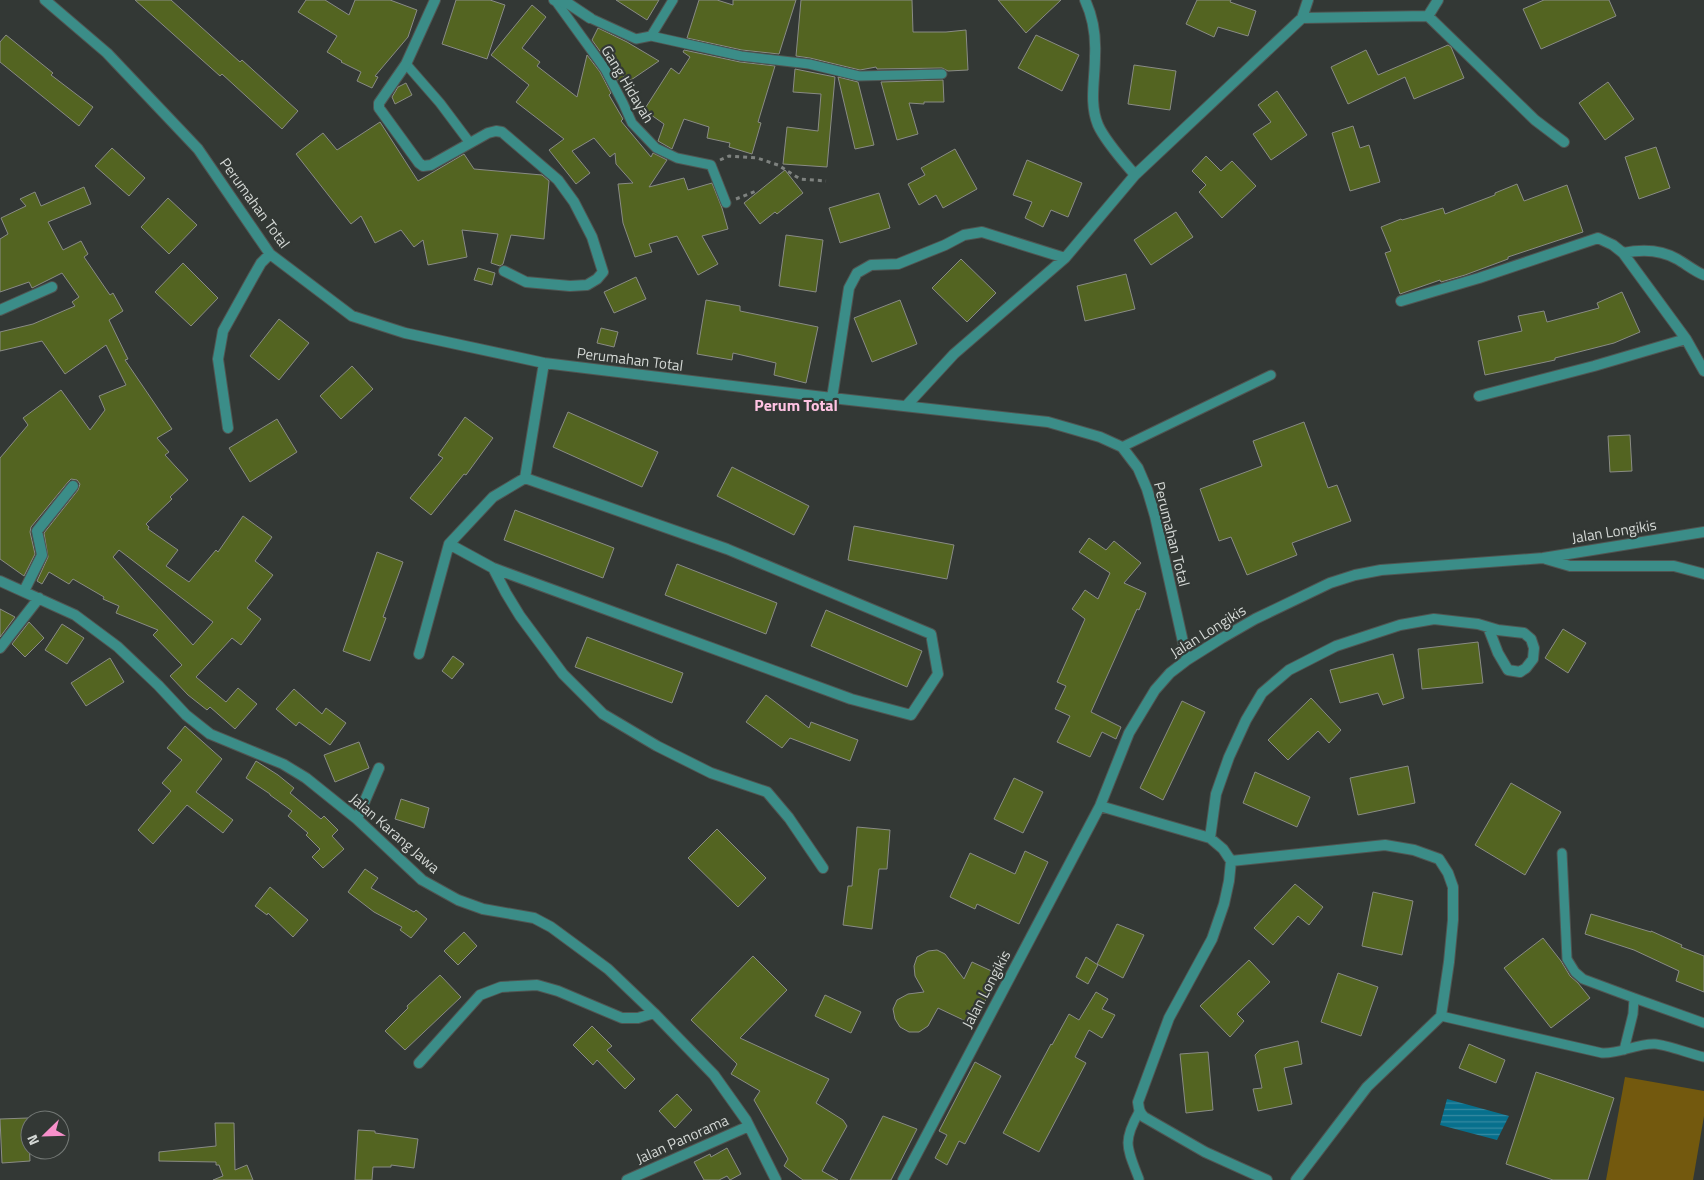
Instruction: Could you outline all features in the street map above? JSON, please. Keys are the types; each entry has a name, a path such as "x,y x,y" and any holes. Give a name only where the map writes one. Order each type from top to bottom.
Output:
{"street":[{"name":"Perumahan Total","path":"45,0 107,53 198,148 270,254 352,316 405,333 544,363 1048,422 1100,437 1122,447 1138,468 1150,498 1187,660"},
{"path":"435,0 406,64 379,104 379,107 423,166 431,165 488,132 502,132 558,180 574,202 592,237 603,272 588,285 570,286 526,282 504,271"},
{"path":"555,0 570,2 590,18"},
{"path":"1085,0 1090,11 1095,34 1092,103 1098,126 1135,175"},
{"path":"906,406 954,354 1065,258 1135,175 1302,18 1308,0"},
{"path":"1428,16 1438,0"},
{"path":"1302,18 1428,16 1535,120 1564,142"},
{"path":"832,398 849,288 857,273 871,265 898,264 945,245 964,235 982,232 1065,258"},
{"path":"1400,301 1479,278 1598,238 1613,245 1623,253 1686,339 1704,371"},
{"path":"1623,253 1651,250 1674,257 1704,274"},
{"path":"228,428 218,359 223,331 261,263 270,254"},
{"path":"0,310 52,287"},
{"path":"1479,396 1594,366 1686,339"},
{"path":"419,654 449,544 493,497 525,478 544,363"},
{"path":"449,544 493,568 851,700 911,715 938,674 931,634 727,549 525,478"},
{"path":"24,591 42,555 37,531 73,486"},
{"name":"Jalan Longikis","path":"903,1180 1100,806 1129,733 1155,690 1170,673 1187,660 1255,619 1330,583 1356,574 1382,570 1543,558 1704,532"},
{"path":"1543,558 1570,566 1674,566 1704,574"},
{"path":"493,568 520,616 563,674 603,714 657,746 711,773 767,792 789,818 823,868"},
{"name":"Jalan Karang Jawa","path":"0,581 75,615 118,647 186,715 210,734 283,764 306,778 356,819 422,880 458,900 483,908 534,918 551,927 608,969 654,1012 714,1075 749,1126 776,1180"},
{"path":"0,648 40,598"},
{"path":"1210,838 1216,794 1229,757 1246,720 1262,693 1290,670 1336,646 1400,624 1434,619 1478,624 1524,633 1531,639 1534,648 1533,659 1526,668 1520,672 1508,670 1498,653 1488,627"},
{"path":"356,819 378,768"},
{"path":"1100,806 1210,838 1223,849 1230,861 1229,881 1212,939 1169,1018 1138,1102 1140,1112 1144,1117 1205,1152 1267,1180"},
{"path":"1230,861 1384,845 1414,850 1439,859 1448,872 1453,887 1451,945 1441,1016 1367,1087 1296,1180"},
{"path":"419,1063 480,995 501,987 537,984 622,1018 638,1018 654,1012"},
{"name":"Jalan Panorama","path":"627,1180 749,1126"}],"lane":[{"name":"Gang Hidayah","path":"555,0 605,69 632,124 656,148 677,158 711,164"},
{"path":"650,36 673,0"},
{"path":"590,18 636,39 650,36 741,56 809,64 859,76 942,74"},
{"path":"406,64 470,143"},
{"path":"711,164 726,203"},
{"path":"1122,447 1271,375"},
{"path":"1562,853 1567,959 1574,972 1583,979 1704,1023"},
{"path":"1624,1050 1633,1014 1634,998"},
{"path":"1441,1016 1602,1053 1656,1044 1704,1057"},
{"path":"1139,1179 1130,1156 1127,1141 1131,1128 1140,1112"}],"path":[{"path":"711,164 729,156 757,158 778,165 800,179 826,181"},
{"path":"726,203 756,191"}],"shaded area":[{"path":"1625,1077 1704,1091 1704,1116 1693,1180 1606,1180"}],"water":[{"path":"1447,1099 1509,1116 1497,1140 1440,1125"}],"building":[{"path":"135,0 171,0 240,62 242,60 298,111 282,129 222,74 220,76"},
{"path":"306,0 325,0 349,15 355,0 390,0 417,10 408,37 375,76 378,77 372,88 357,81 361,72 341,62 327,52 337,36 298,12"},
{"path":"456,0 490,0 505,5 487,59 442,44"},
{"path":"616,0 659,0 647,20"},
{"path":"699,0 717,0 733,5 733,0 796,0 779,54 742,50 687,38"},
{"path":"801,0 912,0 913,32 966,30 968,70 948,71 942,68 877,69 876,67 860,70 796,56"},
{"path":"998,0 1061,0 1026,33"},
{"path":"1197,0 1231,0 1230,2 1256,11 1248,36 1218,27 1214,37 1186,24"},
{"path":"1544,0 1609,0 1616,16 1541,49 1523,9"},
{"path":"532,5 546,17 522,48 540,62 537,66 577,97 587,55 600,72 611,93 609,95 623,119 621,121 651,157 653,153 667,160 649,187 684,178 688,190 712,183 728,229 702,236 718,264 698,275 677,236 649,244 652,252 635,257 623,223 618,184 633,183 616,164 615,153 610,157 594,138 572,151 590,173 576,184 549,150 564,139 516,102 529,85 491,55"},
{"path":"598,28 659,61 631,80 624,76 619,82 610,65 592,40"},
{"path":"6,35 53,73 51,75 93,107 79,126 0,62 0,42"},
{"path":"1036,35 1079,55 1062,91 1018,68"},
{"path":"1448,45 1451,47 1464,78 1414,99 1405,77 1348,104 1331,67 1366,50 1378,75"},
{"path":"684,50 740,62 775,66 758,122 761,123 752,154 729,147 730,143 707,138 709,127 684,119 672,149 658,141 664,124 644,110 671,68 679,74 690,57 683,52"},
{"path":"1134,65 1176,71 1170,110 1128,104"},
{"path":"795,69 835,77 827,167 783,164 787,127 818,131 821,94 793,92"},
{"path":"838,77 858,82 874,145 855,149"},
{"path":"943,80 944,102 909,103 918,134 897,140 881,82"},
{"path":"1608,82 1634,119 1605,140 1579,103"},
{"path":"406,83 412,95 395,104 392,97 398,87"},
{"path":"1277,91 1307,135 1271,160 1253,134 1271,122 1258,105"},
{"path":"380,122 418,181 464,154 474,169 542,175 549,181 544,239 511,235 503,264 500,266 491,263 498,234 462,230 467,257 428,265 423,240 414,247 401,230 375,243 361,216 351,224 296,154 323,133 337,150"},
{"path":"1353,126 1360,148 1369,145 1380,182 1350,191 1332,133"},
{"path":"1656,147 1670,188 1639,199 1625,157"},
{"path":"112,148 145,178 129,196 95,166"},
{"path":"955,149 977,189 943,208 936,195 919,205 908,184 925,175 921,168"},
{"path":"1206,156 1221,171 1232,161 1256,186 1222,218 1199,192 1206,185 1192,171"},
{"path":"1027,160 1082,183 1068,217 1051,210 1043,227 1025,218 1032,202 1013,195"},
{"path":"785,170 803,193 777,214 775,212 760,224 744,203"},
{"path":"1517,184 1524,201 1567,185 1583,232 1508,257 1508,259 1465,275 1441,282 1440,280 1400,294 1385,253 1391,251 1381,227 1401,219 1443,208 1445,214 1495,195 1495,193"},
{"path":"84,187 91,204 48,222 63,250 81,241 88,254 84,257 110,295 113,293 123,311 109,320 128,359 125,360 172,429 157,438 169,452 165,455 188,480 170,497 172,499 146,524 149,527 148,529 178,550 166,566 189,582 216,550 218,552 243,516 272,537 255,561 273,575 247,608 261,619 241,645 232,638 196,677 226,702 238,688 257,704 235,729 210,707 207,710 188,695 170,676 182,665 153,635 158,630 116,613 119,606 103,599 104,597 73,579 69,584 49,572 42,584 37,581 48,557 44,533 78,490 80,484 77,480 71,479 68,482 31,527 30,532 35,554 24,576 0,559 0,458 28,425 23,418 61,390 90,430 105,410 99,396 126,385 106,345 65,374 42,341 0,351 0,332 33,324 75,306 72,302 79,297 62,273 32,288 29,282 0,292 0,239 8,234 1,218 26,206 20,199 35,192 41,206","holes":["119,550 213,622 193,645 113,557"]},
{"path":"879,193 890,228 840,243 829,208"},
{"path":"168,198 197,225 169,254 141,227"},
{"path":"1176,212 1193,237 1151,265 1134,240"},
{"path":"786,235 823,240 816,292 779,286"},
{"path":"961,259 996,293 967,322 932,288"},
{"path":"183,263 218,298 191,326 155,292"},
{"path":"478,268 495,273 492,285 474,280"},
{"path":"1126,274 1135,309 1085,321 1077,286"},
{"path":"636,277 646,299 614,313 604,292"},
{"path":"1622,292 1640,332 1614,343 1555,358 1555,360 1485,375 1478,341 1522,331 1518,316 1544,311 1547,322 1599,308 1597,303"},
{"path":"706,300 740,306 740,311 818,327 806,383 774,375 776,363 733,353 732,360 697,354"},
{"path":"900,300 917,344 872,362 854,318"},
{"path":"279,319 309,343 279,380 250,356"},
{"path":"601,328 618,332 614,347 597,343"},
{"path":"352,366 373,389 341,419 320,396"},
{"path":"568,412 658,452 642,487 553,447"},
{"path":"465,417 493,438 466,475 464,474 431,515 410,498 443,458 438,455"},
{"path":"277,419 297,452 250,482 229,448"},
{"path":"1304,422 1328,488 1337,485 1351,521 1292,543 1297,555 1247,575 1231,537 1219,541 1200,489 1262,466 1253,441"},
{"path":"1630,435 1632,471 1610,472 1608,436"},
{"path":"732,467 809,506 794,535 717,496"},
{"path":"515,510 614,548 603,578 504,540"},
{"path":"854,526 954,545 947,579 848,560"},
{"path":"1089,538 1106,550 1114,541 1141,563 1124,583 1146,593 1091,712 1121,727 1116,739 1102,732 1090,757 1057,742 1070,716 1055,709 1066,686 1057,682 1085,619 1072,609 1085,590 1098,599 1110,573 1079,552"},
{"path":"377,552 403,562 383,617 386,618 370,661 343,651"},
{"path":"677,564 777,603 766,634 665,595"},
{"path":"0,609 15,617 0,637"},
{"path":"826,610 922,651 907,687 811,646"},
{"path":"29,622 44,638 25,657 12,644"},
{"path":"62,624 84,638 67,664 45,650"},
{"path":"1563,629 1586,643 1568,673 1545,658"},
{"path":"587,637 683,673 672,703 575,667"},
{"path":"1478,642 1483,683 1422,689 1418,649"},
{"path":"1393,654 1404,698 1383,705 1378,693 1340,703 1330,670"},
{"path":"453,656 464,664 452,679 442,671"},
{"path":"110,658 124,682 86,706 71,683"},
{"path":"294,689 322,714 326,708 346,723 330,745 299,722 296,726 276,709"},
{"path":"766,695 809,728 811,722 858,740 850,761 790,738 782,748 746,722"},
{"path":"1311,698 1341,730 1329,743 1318,731 1288,760 1268,740"},
{"path":"1182,701 1205,712 1163,800 1140,788"},
{"path":"185,726 222,759 196,792 233,820 223,833 187,805 153,844 138,830 171,791 162,783 182,760 167,748"},
{"path":"359,742 369,768 335,782 324,755"},
{"path":"256,761 294,788 290,793 321,819 324,816 338,830 332,836 344,849 323,868 312,857 320,849 306,835 308,833 288,816 292,811 246,778"},
{"path":"1408,766 1415,803 1358,815 1350,778"},
{"path":"1255,772 1310,797 1297,827 1243,803"},
{"path":"1014,778 1043,792 1023,833 994,819"},
{"path":"1511,783 1561,812 1525,875 1475,845"},
{"path":"401,799 429,808 424,828 395,819"},
{"path":"857,827 890,830 887,869 879,869 872,929 843,925 848,886 852,886"},
{"path":"717,829 766,878 738,907 688,858"},
{"path":"1025,851 1048,862 1019,924 977,904 975,909 950,897 970,853 1015,874"},
{"path":"365,869 378,878 371,888 414,912 416,910 427,919 411,938 400,930 402,927 374,912 348,892"},
{"path":"1295,884 1323,907 1309,925 1298,916 1273,945 1254,928"},
{"path":"270,887 308,920 293,937 268,913 267,915 255,906"},
{"path":"1373,892 1413,901 1402,955 1362,946"},
{"path":"1591,914 1651,931 1682,945 1681,947 1704,956 1704,992 1676,981 1679,971 1634,950 1585,934"},
{"path":"1117,924 1144,935 1123,978 1097,964"},
{"path":"464,932 477,946 458,965 444,951"},
{"path":"1543,938 1570,976 1590,998 1551,1028 1504,968"},
{"path":"937,950 945,954 964,979 972,962 998,974 974,1025 938,1008 928,1026 919,1032 909,1032 900,1027 895,1019 893,1009 897,1000 908,994 924,992 915,976 914,966 917,957 928,951"},
{"path":"753,956 787,990 740,1038 829,1079 816,1103 843,1120 847,1126 822,1171 838,1180 803,1180 784,1166 788,1159 754,1100 760,1091 731,1074 737,1064 691,1020"},
{"path":"1086,957 1098,965 1088,984 1076,977"},
{"path":"1249,960 1270,982 1237,1014 1244,1021 1230,1037 1200,1006"},
{"path":"1338,973 1378,987 1361,1036 1321,1022"},
{"path":"440,975 461,997 405,1050 385,1031 408,1008 407,1006"},
{"path":"1096,992 1108,999 1102,1009 1115,1015 1102,1038 1089,1030 1075,1057 1086,1063 1039,1152 1003,1133 1069,1014 1079,1020"},
{"path":"825,995 861,1012 851,1033 815,1016"},
{"path":"592,1026 612,1046 607,1050 635,1079 625,1089 597,1060 593,1065 573,1045"},
{"path":"1298,1041 1302,1064 1284,1068 1292,1104 1258,1111 1253,1089 1262,1088 1255,1055 1260,1050"},
{"path":"1469,1044 1505,1060 1496,1083 1459,1068"},
{"path":"1208,1052 1213,1110 1186,1113 1180,1054"},
{"path":"975,1062 1001,1076 965,1144 959,1141 947,1165 935,1158 947,1135 939,1131"},
{"path":"1536,1072 1614,1098 1588,1180 1553,1180 1506,1164"},
{"path":"677,1094 692,1110 675,1128 659,1111"},
{"path":"883,1116 917,1129 891,1180 850,1180"},
{"path":"20,1118 20,1160 30,1161 2,1163 0,1119"},
{"path":"215,1123 234,1123 235,1170 247,1165 253,1180 213,1180 223,1176 216,1162 159,1161 159,1152 216,1146"},
{"path":"358,1130 375,1131 375,1133 418,1139 414,1168 391,1165 391,1167 373,1167 372,1180 355,1180"},
{"path":"727,1148 741,1174 730,1180 727,1176 719,1180 704,1180 694,1162 710,1154 711,1157"}],"district":[{"name":"Perum Total","path":"796,405"}]}
